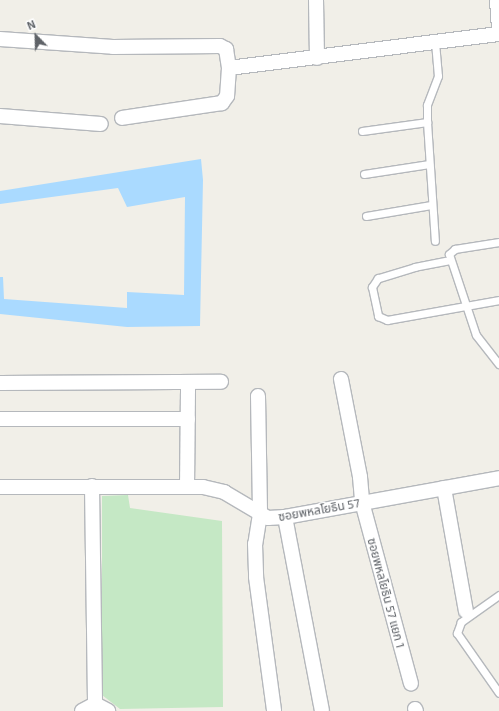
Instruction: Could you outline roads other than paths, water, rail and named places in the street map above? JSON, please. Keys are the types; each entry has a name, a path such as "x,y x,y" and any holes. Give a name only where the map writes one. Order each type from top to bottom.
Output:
{"street":[{"path":"316,0 317,58"},
{"path":"229,68 317,58 499,32 498,0"},
{"path":"0,39 113,46 220,46 228,52 229,68 227,96 222,103 122,118"},
{"path":"0,116 101,124"},
{"name":"ซอยพหลโยธิน 57 แยก 1","path":"341,379 360,477 362,502 411,684"},
{"path":"187,486 188,382"},
{"path":"0,383 221,382"},
{"path":"258,396 260,514 255,544 256,577 274,711"},
{"path":"0,420 188,419"},
{"name":"ซอยพหลโยธิน 57","path":"0,487 187,486 216,489 268,518 285,517 499,478"},
{"path":"92,486 95,704"},
{"path":"444,488 466,611"},
{"path":"285,517 322,711"},
{"path":"82,711 95,704"},
{"path":"95,704 108,711"}],"lane":[{"path":"435,42 438,76 427,105 431,205 435,240"},
{"path":"362,131 427,122"},
{"path":"364,174 429,164"},
{"path":"366,216 431,205"},
{"path":"499,242 451,250 448,254 465,307 476,335 499,364"},
{"path":"450,260 415,267 378,278 372,287 375,312 382,318 388,320 499,300"},
{"path":"499,595 461,622 458,629 459,638 499,693"}],"water":[{"path":"201,159 203,180 200,326 127,327 0,314 0,277 3,277 4,299 127,308 127,292 184,295 185,197 127,207 118,188 0,204 0,191"}]}
